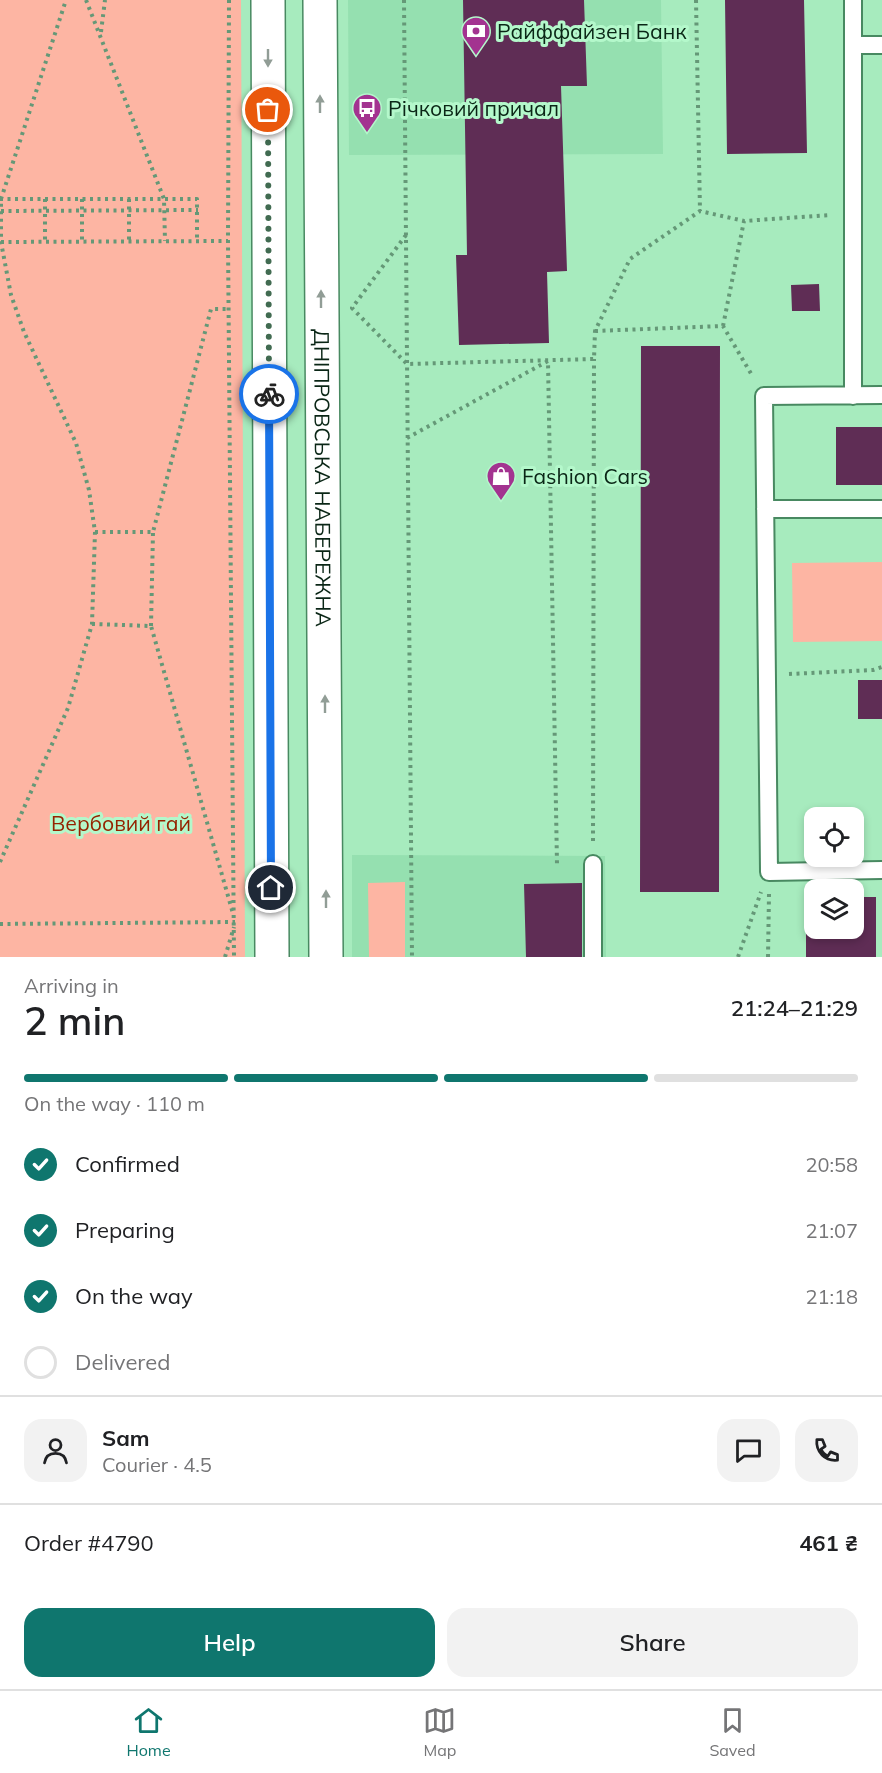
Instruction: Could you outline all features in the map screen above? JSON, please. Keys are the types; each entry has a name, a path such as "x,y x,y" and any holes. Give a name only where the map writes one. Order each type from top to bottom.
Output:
{"main road":[{"path":"268,0 272,957"},
{"name":"ДНІПРОВСЬКА НАБЕРЕЖНА","path":"320,0 326,957"}],"lane":[{"path":"853,0 853,396"},
{"path":"853,45 882,45"},
{"path":"882,395 764,396 769,872 882,870"},
{"path":"765,508 882,508"},
{"path":"593,864 593,957"}],"path":[{"path":"0,862 68,708 92,624 95,532 89,490 76,443 24,332 11,296 0,242 0,199 66,0"},
{"path":"86,0 164,199 165,241"},
{"path":"100,34 105,0"},
{"path":"229,0 228,309 234,957"},
{"path":"404,0 412,957"},
{"path":"696,0 700,211"},
{"path":"0,199 197,199 197,242"},
{"path":"45,199 45,242"},
{"path":"82,199 82,242"},
{"path":"129,199 129,242"},
{"path":"1,211 198,210"},
{"path":"593,864 595,331 630,259 700,211 744,221 853,213"},
{"path":"744,221 723,326 764,396"},
{"path":"406,235 352,308 407,364 594,359"},
{"path":"0,242 228,241"},
{"path":"225,957 235,922 151,626 153,532 211,309 228,309"},
{"path":"595,331 723,326"},
{"path":"407,438 548,361"},
{"path":"548,361 557,864"},
{"path":"95,532 153,532"},
{"path":"92,624 151,626"},
{"path":"767,675 873,670 882,667"},
{"path":"738,957 769,872"},
{"path":"768,957 769,872"},
{"path":"0,924 235,922"}],"shaded area":[{"path":"348,0 661,0 663,154 349,155"},
{"path":"352,855 605,856 606,957 352,957"}],"green space":[{"name":"Вербовий гай","path":"0,0 241,0 245,957 0,957"},
{"path":"882,562 882,641 793,642 792,563"},
{"path":"405,882 405,957 369,957 368,883"}],"building":[{"path":"463,0 584,0 587,86 561,86 567,271 547,272 549,343 459,345 456,255 467,255"},
{"path":"725,0 804,0 807,153 727,154"},
{"path":"819,284 820,311 792,311 791,285"},
{"path":"641,346 720,346 719,892 640,892"},
{"path":"836,427 882,427 882,485 836,485"},
{"path":"858,680 882,680 882,719 858,719"},
{"path":"582,883 582,957 526,957 524,884"},
{"path":"864,897 876,897 876,957 806,957 806,939 864,939"}],"way so far":[{"path":"268,110 269,394"}],"place":[{"name":"Райффайзен Банк","path":"476,56"},
{"name":"Річковий причал","path":"367,134"},
{"name":"Fashion Cars","path":"501,502"}],"route":[{"path":"269,394 271,888"}]}
